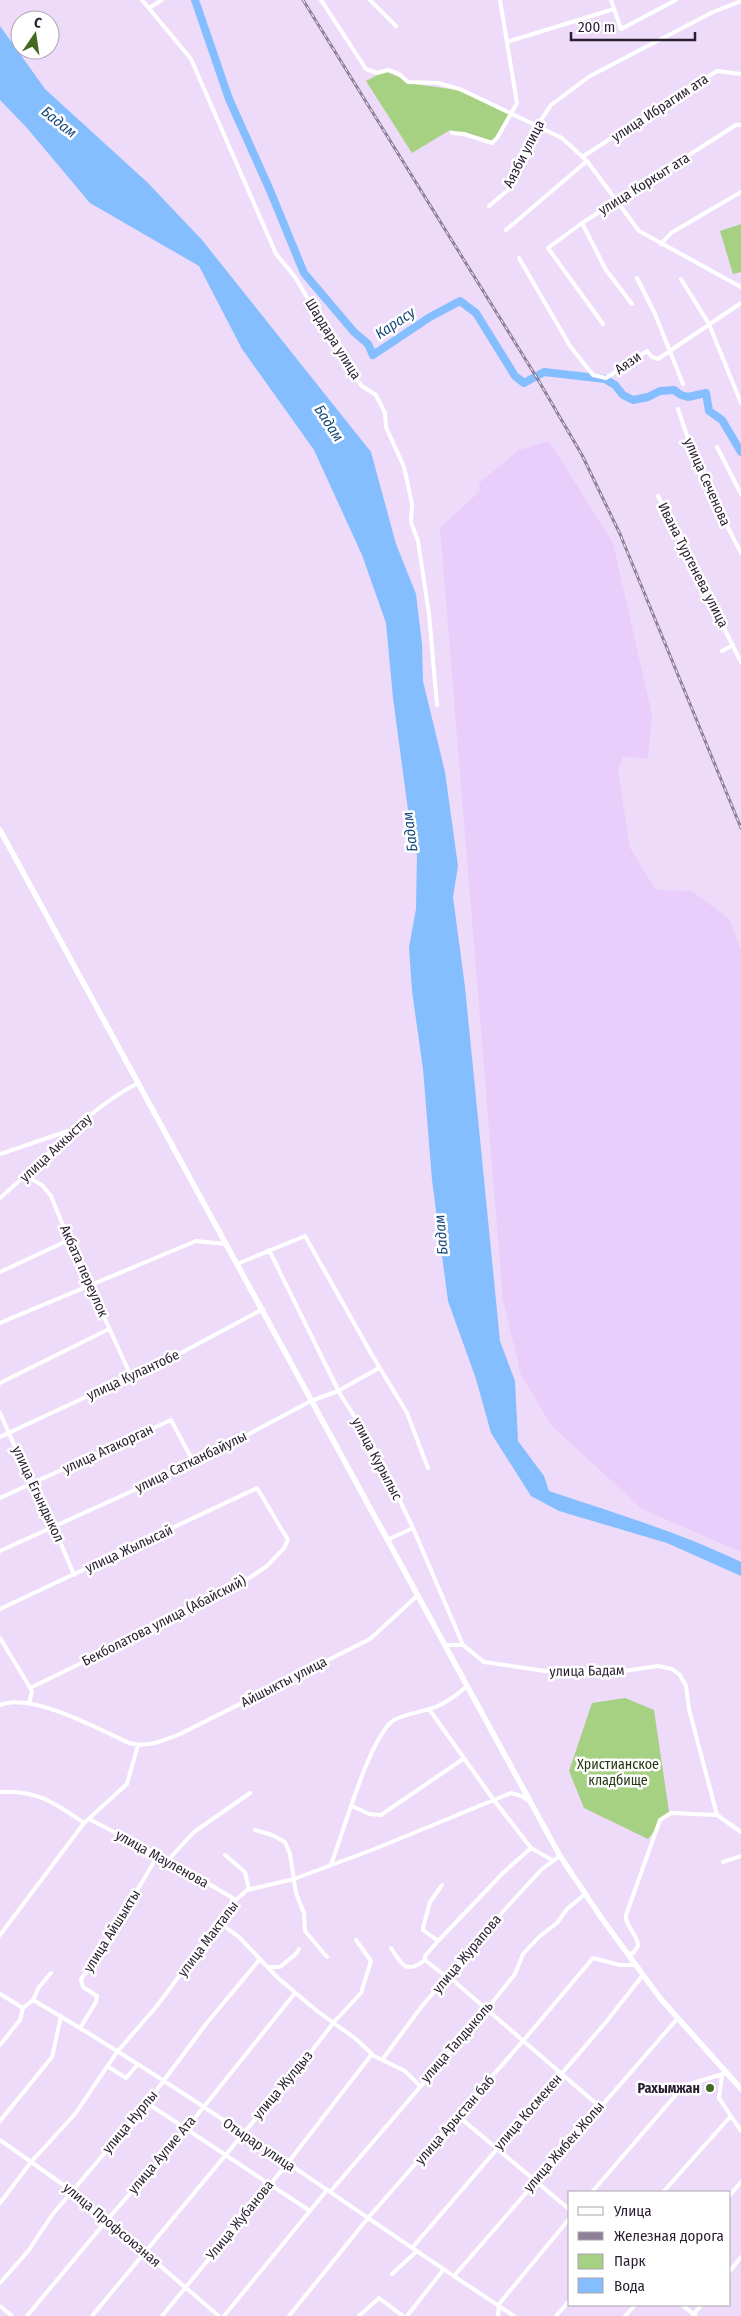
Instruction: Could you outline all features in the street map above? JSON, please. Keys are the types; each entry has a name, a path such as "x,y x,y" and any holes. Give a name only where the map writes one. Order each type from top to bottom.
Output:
{"highway":[{"path":"0,830 560,1856 635,1965 677,2019 724,2074 741,2089"}],"street":[{"name":"Шардара улица","path":"142,0 191,59 276,254 295,277 354,376 362,386 376,395 385,412 386,427 404,466 412,504 411,522 418,541 429,614 437,705"},
{"path":"148,8 162,0"},
{"path":"321,0 366,69 377,73 388,70 399,74 408,82 438,83 460,89 562,138 588,161 639,231 741,287"},
{"path":"370,0 396,26"},
{"path":"452,133 464,134 492,143 497,138 517,103 500,0"},
{"path":"611,0 621,29 676,0"},
{"name":"Аязби улица","path":"489,206 508,190 518,172 537,126 551,105 590,76 713,12 741,1"},
{"path":"507,42 614,9"},
{"name":"улица Ибрагим ата","path":"582,157 717,71 741,74"},
{"name":"улица Коркыт ата","path":"602,324 548,248 582,223 736,125 741,126"},
{"path":"506,230 588,161"},
{"path":"661,244 671,233 741,192"},
{"path":"582,223 606,270 632,304"},
{"name":"Аязи","path":"519,258 570,346 593,375 606,378 647,350 652,357 658,359 709,324 735,309 741,303"},
{"path":"637,278 671,351 683,384"},
{"path":"682,279 709,324 741,403"},
{"name":"улица Сеченова","path":"678,409 699,471 741,553"},
{"path":"717,447 741,494"},
{"name":"Ивана Тургенева улица","path":"658,496 739,654 741,662"},
{"path":"722,651 733,645"},
{"name":"улица Аккыстау","path":"0,1198 26,1176 70,1131 117,1094 138,1083"},
{"path":"0,1154 70,1131"},
{"name":"Акбата переулок","path":"26,1176 42,1185 52,1196 69,1240 131,1376"},
{"path":"236,1264 305,1236 379,1368 407,1413 428,1468"},
{"path":"0,1272 69,1240"},
{"path":"0,1324 196,1241 226,1244"},
{"name":"улица Курылыс","path":"268,1250 338,1391 373,1445 413,1528 464,1645"},
{"name":"улица Кулантобе","path":"0,1437 131,1376 151,1369 263,1309"},
{"path":"0,1383 109,1329"},
{"name":"улица Сатканбайулы","path":"0,1552 194,1463 311,1401 338,1391 379,1368"},
{"name":"улица Егындыкол","path":"0,1414 48,1522 54,1527 74,1575"},
{"name":"улица Атакорган","path":"0,1498 171,1420 194,1463"},
{"name":"улица Жылысай","path":"0,1610 257,1488"},
{"name":"Бекболатова улица (Абайский)","path":"30,1688 230,1591 267,1566 284,1548 288,1540 257,1488"},
{"path":"386,1540 413,1528"},
{"name":"Айшыкты улица","path":"138,1746 154,1744 180,1734 370,1639 417,1596"},
{"path":"0,1638 32,1691 29,1704"},
{"path":"444,1645 464,1645"},
{"name":"улица Бадам","path":"464,1645 484,1662 545,1671 610,1673 658,1666 672,1669 680,1675 686,1686 689,1708 718,1815"},
{"path":"332,1864 363,1770 390,1723 451,1699 466,1686"},
{"path":"0,1705 8,1702 40,1705 138,1746 127,1784 84,1823 0,1935"},
{"path":"429,1709 493,1799 531,1848 552,1860"},
{"path":"352,1806 368,1814 381,1815 464,1759"},
{"path":"0,1792 26,1793 50,1800 84,1823"},
{"path":"168,1860 194,1832 250,1793"},
{"name":"улица Макталы","path":"0,2203 31,2162 75,2114 117,2052 156,2007 236,1900 249,1890 294,1879 377,1848 511,1793 531,1802"},
{"path":"627,1954 633,1953 638,1946 638,1940 626,1921 626,1915 660,1820 671,1813 718,1815 741,1832"},
{"name":"улица Мауленова","path":"89,1818 168,1860 236,1900"},
{"path":"255,1830 272,1835 285,1842 290,1854 294,1879 304,1913 305,1931 327,1957"},
{"path":"391,1948 402,1965 406,1967 410,1968 425,1960 425,1956 438,1941 531,1848"},
{"name":"улица Айшыкты","path":"80,2028 96,2002 97,1996 83,1987 80,1980 98,1956 158,1855"},
{"path":"225,1855 245,1872 249,1890"},
{"name":"улица Журапова","path":"382,2060 448,1976 507,1907 542,1869 560,1856"},
{"path":"723,1862 741,1856"},
{"path":"438,1941 423,1930 423,1928 430,1902 442,1885"},
{"name":"улица Талдыколь","path":"224,2316 310,2211 515,1974 523,1954 540,1936 557,1923 567,1909 585,1894"},
{"path":"220,1923 239,1937 295,1993 372,2054 405,2071 420,2086"},
{"name":"улица Жулдыз","path":"92,2316 334,2022 361,1993 371,1961 356,1940"},
{"path":"268,1967 280,1967 296,1954 299,1949"},
{"name":"улица Арыстан баб","path":"289,2316 368,2218 593,1958 620,1965 635,1965"},
{"name":"улица Нурлы","path":"0,2283 28,2250 72,2191 147,2103 206,2024 260,1959"},
{"path":"425,1960 448,1976 599,2106"},
{"path":"0,2045 20,2020 23,2008 33,2000 39,1987 51,1973"},
{"name":"улица Космекен","path":"412,2248 643,1975"},
{"name":"улица Аулие Ата","path":"27,2316 106,2220 186,2129 202,2106 295,1993"},
{"path":"0,1994 23,2008"},
{"name":"Отырар улица","path":"33,2000 164,2081 514,2316"},
{"path":"0,2121 52,2057 61,2016"},
{"name":"улица Жибек Жолы","path":"454,2276 599,2106 677,2019"},
{"name":"Улица Жубанова","path":"162,2316 287,2164 372,2054"},
{"path":"107,2066 126,2078 138,2064"},
{"path":"593,2191 680,2090 690,2084 724,2074 719,2098 741,2132"},
{"path":"147,2103 310,2211"},
{"path":"458,2116 534,2182 568,2208"},
{"path":"664,2191 730,2117"},
{"name":"улица Профсоюзная","path":"0,2140 72,2191 220,2316"},
{"path":"731,2194 741,2182"},
{"path":"498,2316 499,2306 568,2220"},
{"path":"392,2274 418,2251"},
{"path":"731,2270 741,2257"},
{"path":"359,2316 379,2298 405,2316 444,2269"},
{"path":"556,2316 568,2302"},
{"path":"0,2306 12,2316"},
{"path":"625,2316 634,2306"},
{"path":"683,2306 694,2315"}],"shaded area":[{"path":"549,441 613,543 652,715 648,758 623,757 618,770 630,848 656,890 692,891 729,919 741,950 741,1552 642,1509 551,1425 521,1375 503,1300 440,528 480,491 479,483 519,450"}],"green space":[{"path":"385,71 415,84 457,90 510,114 494,141 450,130 412,153 366,81"},
{"path":"741,224 741,272 733,274 720,231"},
{"name":"Христианское кладбище","path":"625,1698 654,1710 669,1812 648,1839 584,1808 569,1771 592,1703"}],"water":[{"name":"Бадам","path":"0,26 10,40 10,60 24,60 45,89 148,183 202,240 371,452 396,544 416,594 422,644 423,681 445,772 458,866 453,897 465,987 500,1341 515,1381 518,1441 544,1476 549,1491 718,1551 741,1562 741,1576 667,1543 559,1511 531,1496 491,1433 476,1379 448,1301 432,1180 423,1069 412,991 409,947 416,909 417,855 408,810 393,698 386,623 362,555 314,450 242,349 199,266 90,203 27,128 0,100"}],"waterway":[{"name":"Карасу","path":"195,0 229,99 269,188 304,273 354,332 368,344 373,355 430,317 460,301 476,313 515,376 524,383 544,372 605,379 615,385 623,395 633,400 648,397 660,391 674,390 688,397 706,393 709,411 722,420 741,452"}],"railway":[{"path":"303,0 537,378 582,455 620,534 741,828"}],"place":[{"name":"Рахымжан","path":"710,2088"}]}
